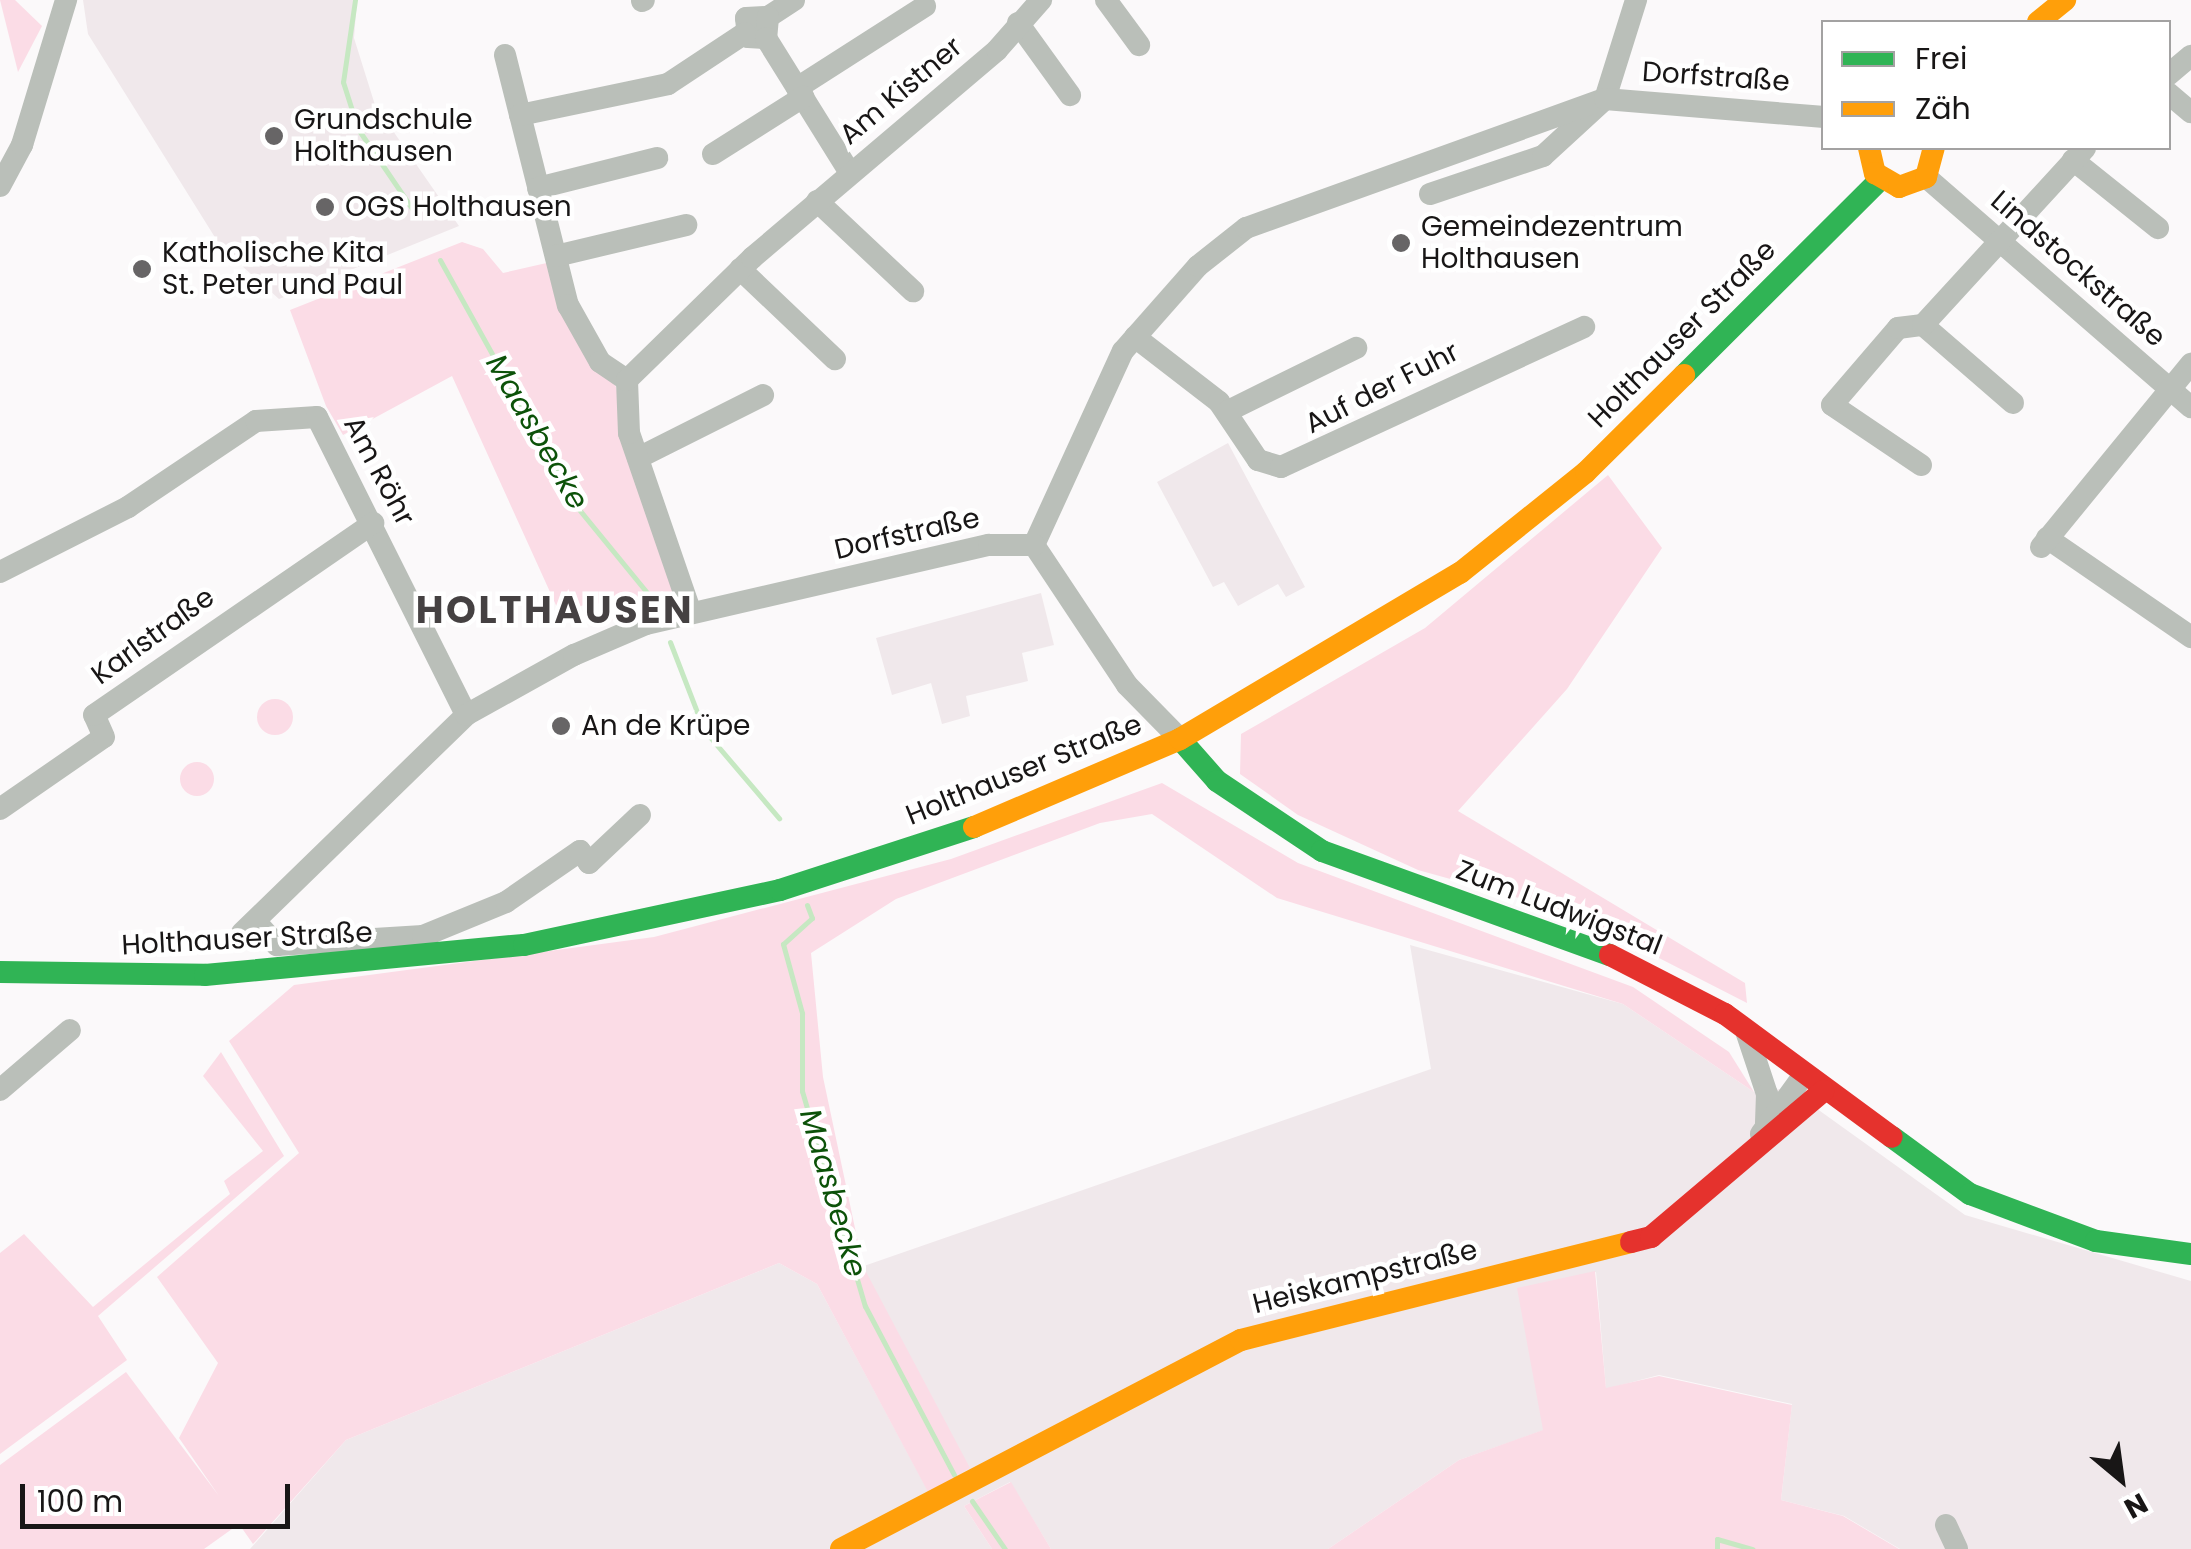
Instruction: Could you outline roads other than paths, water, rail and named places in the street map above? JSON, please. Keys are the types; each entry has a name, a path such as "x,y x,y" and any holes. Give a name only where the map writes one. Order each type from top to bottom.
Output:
{"street":[{"path":"0,186 22,145 66,0"},
{"path":"520,115 668,84 794,0"},
{"name":"Am Kistner","path":"627,380 740,269 1041,0"},
{"path":"1106,0 1139,44"},
{"path":"1604,99 1636,0"},
{"path":"2040,20 2065,0"},
{"path":"713,154 925,6"},
{"path":"759,20 850,173"},
{"path":"1018,23 1070,94"},
{"path":"504,55 556,256 583,337 627,380 638,458 691,613"},
{"path":"2171,73 2191,56"},
{"path":"2171,95 2191,112"},
{"name":"Dorfstraße","path":"640,816 589,863 580,851 506,902 423,936 277,945 249,928 466,714 574,655 691,613 989,545 1034,544 1102,383 1136,336 1198,266 1273,214 1604,99 1821,117"},
{"name":"Dorfstraße","path":"1430,194 1543,156 1604,99"},
{"path":"1871,150 1881,180 1899,187 1926,177 1933,150"},
{"path":"1921,465 1832,405 1898,328 1923,325 2079,154 2158,228"},
{"path":"538,188 657,158"},
{"name":"Lindstockstraße","path":"1926,177 2191,407"},
{"name":"Holthauser Straße","path":"0,972 334,968 612,929 907,850 1180,739 1376,629 1510,536 1881,180"},
{"path":"817,201 913,292"},
{"path":"556,256 686,225"},
{"path":"740,269 835,359"},
{"path":"1923,325 2012,403"},
{"name":"Auf der Fuhr","path":"1136,336 1228,411 1258,460 1297,464 1584,327"},
{"name":"Auf der Fuhr","path":"1228,411 1356,348"},
{"path":"2191,364 2044,542 2191,637"},
{"path":"638,458 763,394"},
{"name":"Am Röhr","path":"0,572 128,507 256,421 287,412 317,418 374,523 466,714"},
{"name":"Karlstraße","path":"0,809 104,737 94,715 374,523"},
{"name":"Zum Ludwigstal","path":"1034,544 1127,685 1217,781 1322,852 1636,964 1746,1031 1824,1091 1994,1206 2096,1240 2187,1255"},
{"path":"0,1090 70,1030"},
{"path":"1746,1031 1768,1094 1765,1127"},
{"name":"Heiskampstraße","path":"1743,1162 1803,1076"},
{"name":"Heiskampstraße","path":"841,1549 1224,1346 1334,1311 1636,1243 1692,1210 1824,1091"},
{"path":"1946,1525 1956,1549"}],"waterway":[{"name":"Maasbecke","path":"355,0 343,82 358,129 415,213"},
{"name":"Maasbecke","path":"440,260 577,507 649,595"},
{"name":"Maasbecke","path":"670,642 704,730 779,818"},
{"name":"Maasbecke","path":"807,905 812,918 783,944 802,1013 802,1091 865,1306 954,1475"},
{"name":"Maasbecke","path":"972,1501 1005,1549"},
{"name":"Maasbecke","path":"1717,1549 1717,1539 1753,1549"}],"place":[{"name":"Grundschule Holthausen","path":"274,136"},
{"name":"OGS Holthausen","path":"325,207"},
{"name":"Gemeindezentrum Holthausen","path":"1401,243"},
{"name":"Katholische Kita St. Peter und Paul","path":"142,269"},
{"name":"An de Krüpe","path":"561,726"}],"district":[{"name":"HOLTHAUSEN","path":"555,610"}]}
